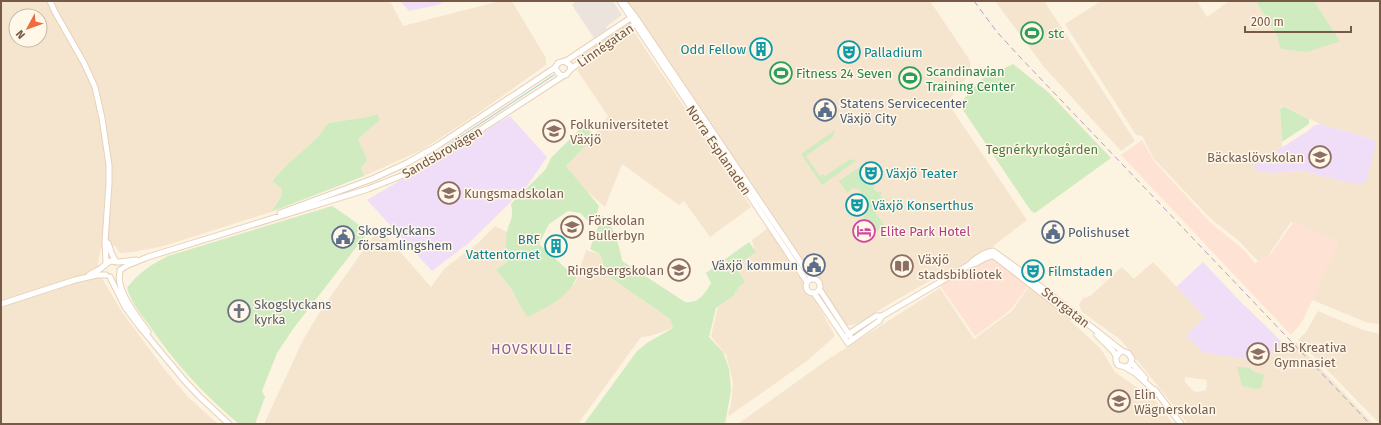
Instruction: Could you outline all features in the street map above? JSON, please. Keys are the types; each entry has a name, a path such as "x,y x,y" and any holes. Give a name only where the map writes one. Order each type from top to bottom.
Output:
{"main road":[{"path":"50,1 87,69 95,87 102,118 109,165 110,184 104,271 125,307 169,363 199,396 229,424"},
{"path":"620,1 632,16"},
{"path":"623,1 632,16"},
{"name":"Norra Esplanaden","path":"632,16 809,281"},
{"name":"Linnégatan","path":"566,61 632,16"},
{"name":"Linnégatan","path":"571,69 637,23"},
{"path":"566,61 570,65 571,69 568,74 563,76 557,73 556,64 566,61"},
{"name":"Sandsbrovägen","path":"241,228 372,179 407,163 437,146 556,68"},
{"name":"Sandsbrovägen","path":"120,271 128,265 148,257 368,189 406,174 451,149 563,76"},
{"path":"106,231 109,247 120,266 119,280 125,297 158,348"},
{"path":"846,336 876,316 882,316 969,265 973,265 991,253"},
{"name":"Storgatan","path":"991,253 996,253 1122,351"},
{"name":"Storgatan","path":"991,253 1090,330 1108,346 1116,356"},
{"name":"Sandsbrovägen","path":"117,262 148,257"},
{"path":"1,304 75,280 95,272 110,261 117,262"},
{"path":"75,280 97,275 115,276 120,271"},
{"name":"Norra Esplanaden","path":"846,336 820,290 820,282 817,279 809,281 806,286 807,290 814,293 850,342 879,321 882,316"},
{"path":"814,293 820,290"},
{"path":"1155,392 1154,388 1131,362 1132,359 1130,354 1122,351 1116,356 1118,365 1125,367 1138,376 1155,392 1181,424"},
{"path":"1125,367 1130,365 1131,362"}],"shaded area":[{"path":"3,1 390,1 403,26 500,1 510,1 513,3 546,58 546,65 474,116 422,150 364,176 361,168 366,160 358,139 380,120 378,114 328,123 318,137 272,181 282,189 281,196 271,212 164,246 134,252 120,253 115,246 101,248 98,263 103,280 122,312 165,370 188,397 218,424 1,424 1,5"},
{"path":"400,1 445,1 438,5 409,11"},
{"path":"576,1 613,1 622,15 606,27 607,29 594,38 572,5"},
{"path":"620,1 930,1 969,59 971,68 965,80 947,102 1027,220 969,265 964,265 945,272 857,324 845,326 820,290 820,282 813,279 808,281"},
{"path":"995,1 1044,1 1135,141 1121,151 1044,67"},
{"path":"1101,1 1197,1 1207,17 1229,1 1256,1 1270,23 1281,45 1340,41 1314,1 1380,1 1380,324 1368,323 1310,299 1316,235 1291,222 1268,256 1258,261 1239,241 1211,219 1154,159 1142,136 1136,135 1065,24","holes":["1282,105 1320,124 1373,139 1342,181 1303,171 1269,173 1254,165 1282,148 1280,109"]},
{"path":"632,29 751,207 710,237 684,201 679,205 622,164 605,207 583,188 566,166 588,143 608,116 577,70 598,51"},
{"name":"Kungsmadskolan","path":"510,116 547,157 527,186 470,242 432,271 367,200"},
{"name":"Bäckaslövskolan","path":"1320,124 1373,139 1376,144 1366,182 1361,184 1342,181 1303,171 1269,173 1256,170 1254,168 1254,165 1308,131 1313,126"},
{"path":"1142,140 1154,161 1211,223 1244,250 1255,263 1271,254 1294,221 1339,242 1302,322 1291,335 1121,155"},
{"path":"495,226 507,232 507,262 496,270 511,288 522,309 575,284 586,250 600,254 607,275 670,319 673,328 650,336 641,337 578,424 264,424 303,340 321,310 380,229 431,287 445,268 477,244"},
{"path":"768,228 813,296 835,336 807,361 729,416 728,414 731,405 733,382 726,355 711,336 718,307 735,295 734,293 737,288 735,266 755,252 752,240"},
{"path":"990,256 1030,283 1012,308 975,336 941,287 940,282"},
{"path":"1153,262 1205,317 1264,361 1283,343 1296,342 1373,424 1188,424 1121,340 1082,312 1079,305 1083,298 1090,296 1122,267 1134,279","holes":["1185,377 1207,380 1206,390 1197,392 1193,391 1185,382"]},
{"path":"1203,262 1283,343 1264,361 1204,353 1186,336 1205,317 1176,287"},
{"path":"1029,286 1058,309 1101,349 1115,372 1155,400 1173,424 738,424 827,360 940,288 974,339 1012,311"},
{"path":"1318,311 1363,330 1380,334 1380,424 1298,340 1306,332"}],"green space":[{"path":"1256,1 1314,1 1340,41 1308,52 1281,49 1276,34"},
{"name":"Tegnérkyrkogården","path":"1013,64 1048,92 1111,158 1035,213 1031,211 961,107 963,104 962,101 982,79"},
{"path":"1283,106 1309,119 1309,124 1282,142 1280,109"},
{"path":"378,114 380,120 358,139 367,160 361,168 364,176 271,212 281,197 282,189 272,181 318,137 328,123"},
{"path":"584,125 594,135 566,166 599,206 596,217 590,223 580,213 568,211 549,224 539,244 573,275 577,276 574,283 563,296 557,301 528,317 511,288 496,270 507,262 506,239 512,216 511,204 546,169 551,158"},
{"path":"835,130 833,137 806,156 820,176 823,174 825,176 850,159 856,161 822,185 801,154"},
{"path":"861,166 875,186 873,188 876,192 881,192 882,193 880,195 883,200 886,198 888,202 875,212 885,226 874,233 863,218 869,205 866,199 859,189 853,188 847,193 839,181"},
{"path":"332,206 368,232 293,329 277,353 262,391 265,397 255,424 239,424 214,402 179,365 139,312 127,288 146,269 168,256"},
{"path":"602,215 606,218 612,229 618,243 622,261 685,302 694,301 701,297 711,283 706,273 749,242 756,252 735,266 745,282 737,288 738,290 734,293 735,295 716,308 709,337 723,352 729,369 731,390 725,424 584,424 637,351 647,343 673,328 670,319 607,275 600,254 590,249"},
{"path":"1237,367 1250,368 1252,371 1264,375 1261,388 1256,389 1242,386"}],"waterway":[{"path":"445,147 554,75"}],"railway":[{"path":"974,1 997,32 1018,55 1370,424"}],"place":[{"name":"stc","path":"1032,33"},
{"name":"Odd Fellow","path":"761,49"},
{"name":"Palladium","path":"849,52"},
{"name":"Fitness 24 Seven","path":"781,73"},
{"name":"Scandinavian Training Center","path":"910,78"},
{"name":"Statens Servicecenter Växjö City","path":"825,110"},
{"name":"Folkuniversitetet Växjö","path":"554,131"},
{"name":"Bäckaslövskolan","path":"1320,157"},
{"name":"Växjö Teater","path":"871,173"},
{"name":"Kungsmadskolan","path":"449,193"},
{"name":"Växjö Konserthus","path":"857,205"},
{"name":"Förskolan Bullerbyn","path":"572,227"},
{"name":"Elite Park Hotel","path":"864,231"},
{"name":"Polishuset","path":"1053,232"},
{"name":"Skogslyckans församlingshem","path":"343,237"},
{"name":"BRF Vattentornet","path":"556,246"},
{"name":"Växjö kommun","path":"814,265"},
{"name":"Växjö stadsbibliotek","path":"902,266"},
{"name":"Ringsbergskolan","path":"679,270"},
{"name":"Filmstaden","path":"1033,271"},
{"name":"Skogslyckans kyrka","path":"239,311"},
{"name":"LBS Kreativa Gymnasiet","path":"1258,354"},
{"name":"Elin Wägnerskolan","path":"1119,401"}],"district":[{"name":"HOVSKULLE","path":"532,349"}]}
